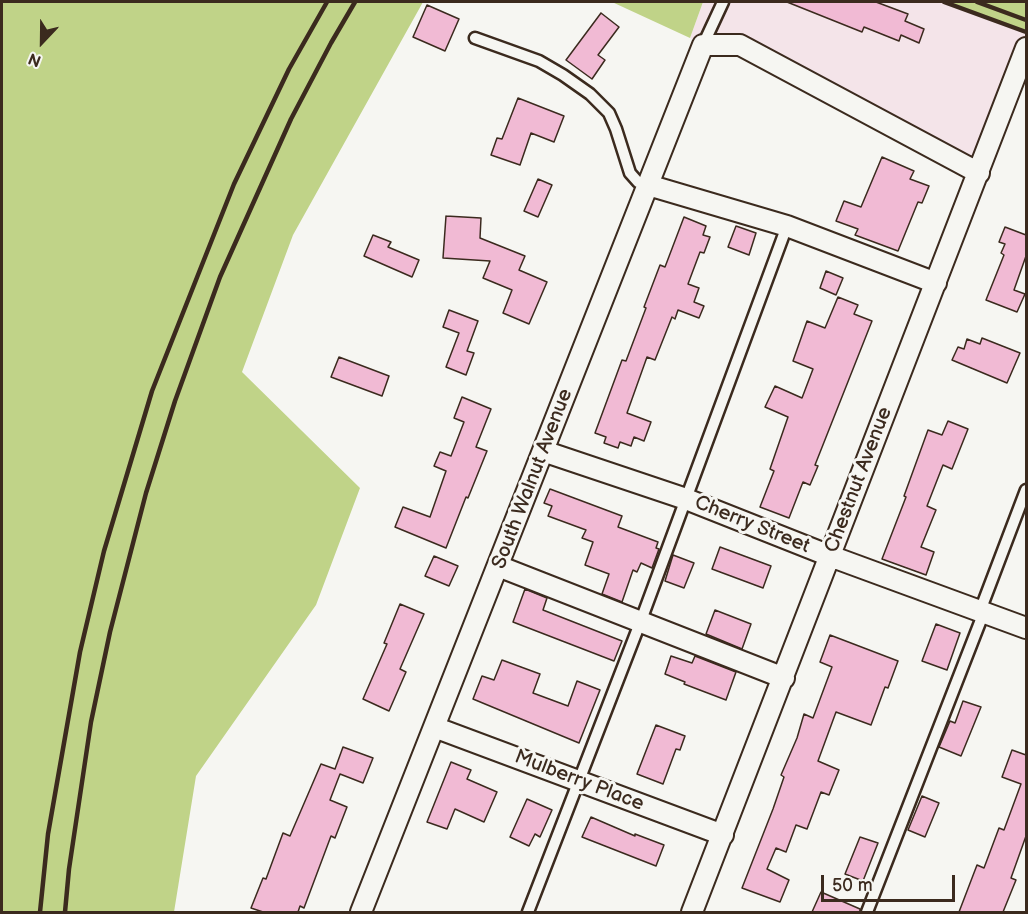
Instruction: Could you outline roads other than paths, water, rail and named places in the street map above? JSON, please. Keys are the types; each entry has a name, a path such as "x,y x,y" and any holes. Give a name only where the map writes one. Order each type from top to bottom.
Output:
{"street":[{"path":"703,45 740,45 979,173"},
{"name":"South Walnut Avenue","path":"362,912 703,45"},
{"name":"Chestnut Avenue","path":"692,912 979,173 1019,91 1024,54"},
{"path":"648,185 787,226 936,283"},
{"name":"Cherry Street","path":"543,451 686,500 1026,628"},
{"path":"498,566 784,678"},
{"name":"Mulberry Place","path":"434,728 723,835"}],"lane":[{"path":"703,45 723,2"},
{"path":"476,38 538,62 563,75 590,94 609,113 630,173 638,182 648,185"},
{"path":"528,912 640,622 787,226"},
{"path":"867,912 982,612 1026,490"}],"railway":[{"path":"40,912 48,834 80,652 104,551 152,391 234,184 289,69 327,2"},
{"path":"65,912 69,869 91,722 110,632 146,493 175,401 220,277 291,119 355,2"},
{"path":"944,2 1026,32"},
{"path":"977,2 1026,20"}]}
